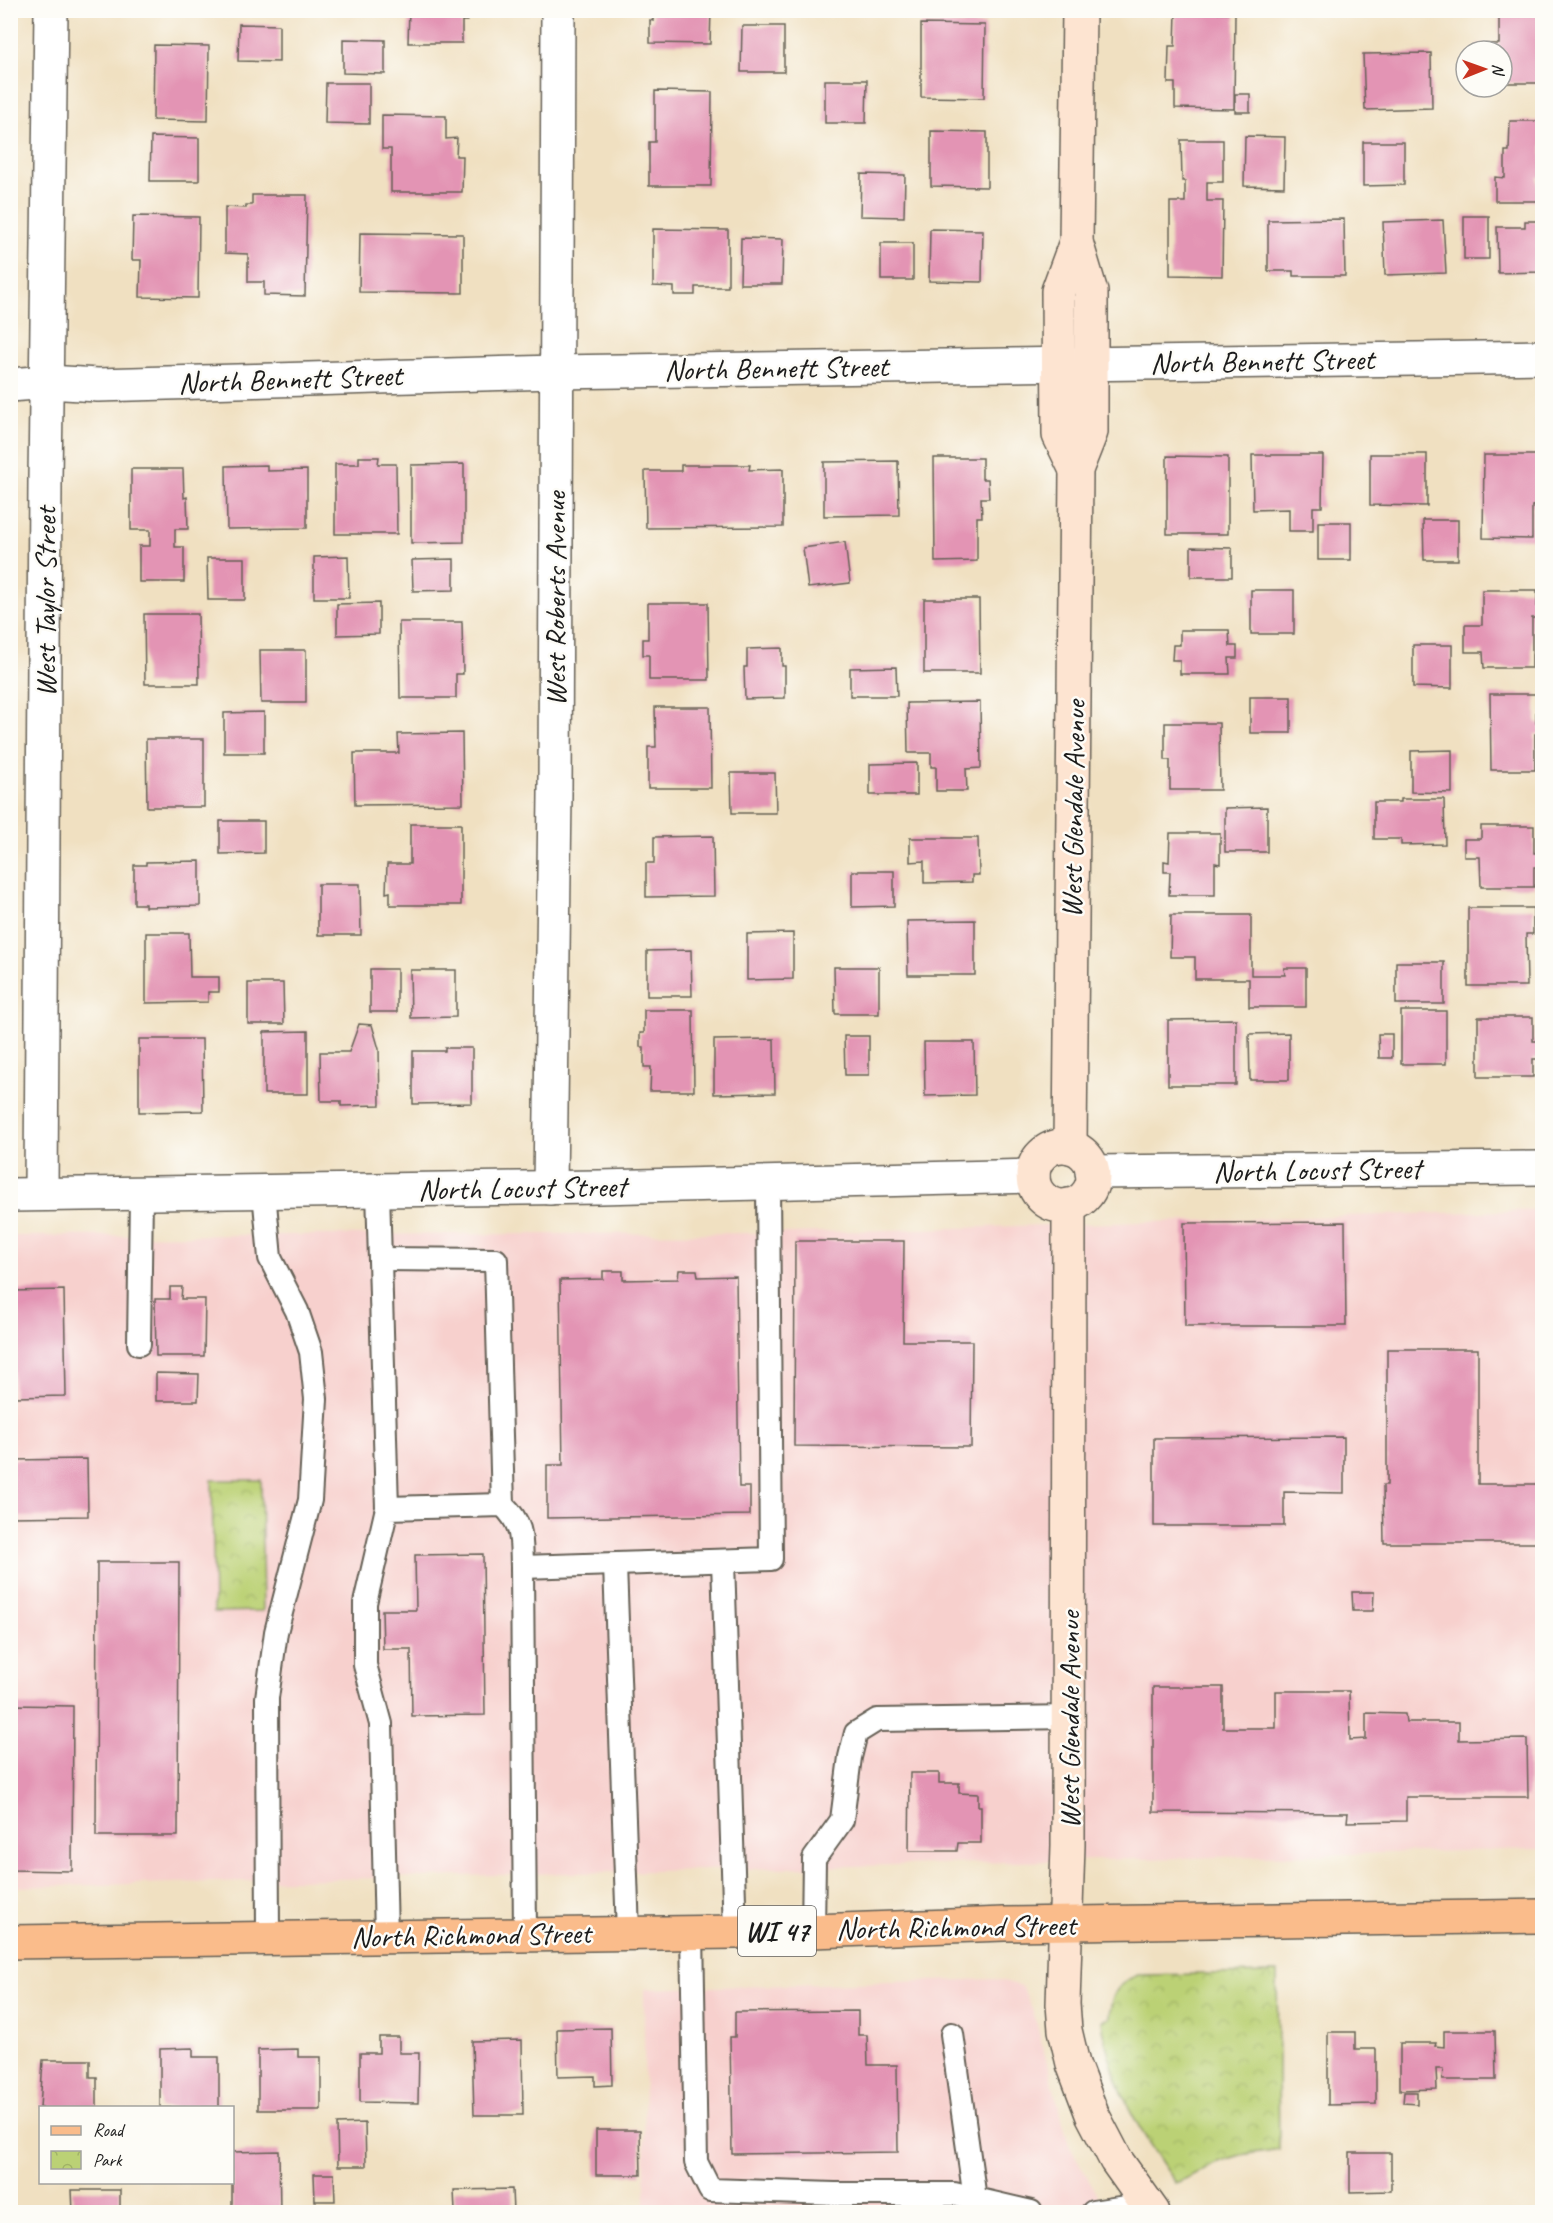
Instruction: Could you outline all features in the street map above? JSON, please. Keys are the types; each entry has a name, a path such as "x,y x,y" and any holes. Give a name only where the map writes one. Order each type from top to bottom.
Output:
{"main road":[{"name":"North Richmond Street","path":"10,1942 813,1931 1065,1924 1542,1916"}],"street":[{"name":"West Taylor Street","path":"26,1195 48,382 51,10"},
{"name":"West Roberts Avenue","path":"550,1188 555,794 558,10"},
{"name":"West Glendale Avenue","path":"1070,1147 1076,470 1091,432 1091,292 1076,242 1079,10"},
{"name":"West Glendale Avenue","path":"1076,242 1059,286 1059,435 1076,470"},
{"name":"North Bennett Street","path":"10,385 48,382 98,385 555,372 1542,357"},
{"path":"1070,1147 1085,1156 1092,1172 1089,1190 1077,1202 1069,1205 1060,1206 1044,1199 1034,1185 1033,1176 1038,1159 1052,1148 1070,1147"},
{"name":"North Locust Street","path":"1092,1172 1542,1168"},
{"name":"North Locust Street","path":"26,1195 768,1184 1033,1176"},
{"name":"West Glendale Avenue","path":"1069,1205 1069,1717 1063,2004 1065,2030 1073,2064 1092,2114 1116,2160 1150,2208"}],"lane":[{"path":"522,1566 771,1559 768,1184"},
{"path":"378,1190 387,1508 365,1603 365,1665 381,1724 386,1936"},
{"path":"264,1192 270,1258 297,1311 311,1352 316,1399 310,1500 276,1632 267,1698 268,1938"},
{"path":"139,1344 141,1194"},
{"path":"380,1259 496,1260 503,1505"},
{"path":"387,1508 503,1505 516,1516 521,1534 522,1566 525,1934"},
{"path":"723,1561 735,1932"},
{"path":"615,1565 628,1933"},
{"path":"813,1931 814,1859 842,1820 850,1757 856,1733 877,1720 1069,1717"},
{"path":"692,1932 696,2162 710,2190 835,2194 954,2193 1031,2212"},
{"path":"952,2034 975,2199"},
{"path":"1093,2212 1150,2208"}],"shaded area":[{"path":"1542,1210 1542,1849 11,1887 10,1236 789,1233"},
{"path":"996,1979 1022,1986 1034,2014 1069,2145 1107,2212 645,2212 644,1989"}],"green space":[{"path":"212,1480 261,1480 263,1611 214,1612"},
{"path":"1277,1973 1279,2149 1241,2155 1221,2161 1176,2183 1128,2107 1112,2066 1102,2021 1110,2018 1113,1997 1120,1986 1138,1975"}],"building":[{"path":"409,10 468,10 467,21 462,21 462,43 408,43"},
{"path":"653,10 711,10 710,44 650,43 650,20 653,21"},
{"path":"1176,12 1235,13 1234,109 1175,108 1175,83 1168,83 1169,46 1175,46"},
{"path":"1499,13 1542,13 1542,83 1514,83 1514,39 1499,39"},
{"path":"239,24 279,25 279,62 238,61"},
{"path":"921,24 985,25 984,98 921,97"},
{"path":"742,26 784,26 784,72 741,72"},
{"path":"343,39 385,40 385,74 343,73"},
{"path":"154,45 209,46 208,121 153,120"},
{"path":"1431,53 1432,108 1365,110 1363,54"},
{"path":"825,80 867,80 866,123 825,123"},
{"path":"326,83 369,83 369,124 325,123"},
{"path":"655,91 712,92 711,186 649,186 649,142 655,142"},
{"path":"1235,94 1250,94 1250,112 1235,112"},
{"path":"382,115 446,116 446,139 457,138 456,156 463,156 462,192 391,192 391,149 382,149"},
{"path":"1510,121 1542,121 1542,177 1538,177 1538,201 1495,201 1495,177 1505,178 1505,151 1509,151"},
{"path":"931,131 987,132 987,187 931,186"},
{"path":"1245,136 1285,137 1284,187 1244,186"},
{"path":"151,137 199,138 199,181 150,181"},
{"path":"1181,140 1223,140 1223,182 1207,182 1207,201 1223,201 1222,276 1170,275 1170,202 1185,202"},
{"path":"1363,142 1404,142 1404,185 1363,186"},
{"path":"861,174 905,175 904,217 860,216"},
{"path":"252,195 307,195 305,296 264,295 264,282 248,282 248,254 225,253 225,207 246,208 246,205 252,205"},
{"path":"133,216 199,217 198,298 140,297 141,260 132,260"},
{"path":"1464,216 1489,216 1489,259 1464,259"},
{"path":"1344,219 1345,276 1293,276 1293,271 1268,271 1268,220"},
{"path":"1443,220 1446,273 1385,275 1383,222"},
{"path":"1525,221 1542,221 1542,272 1498,273 1497,227 1525,227"},
{"path":"653,229 728,230 728,287 695,287 695,295 674,295 674,287 653,286"},
{"path":"930,229 983,230 982,282 929,281"},
{"path":"360,233 463,234 463,293 359,292"},
{"path":"741,238 783,239 782,284 740,284"},
{"path":"881,243 913,243 913,280 881,280"},
{"path":"1370,454 1427,454 1427,506 1370,505"},
{"path":"1252,455 1323,455 1322,507 1313,507 1313,531 1289,531 1289,509 1253,510"},
{"path":"1484,455 1539,455 1540,505 1532,506 1532,539 1483,538"},
{"path":"1167,456 1228,457 1228,534 1167,534"},
{"path":"359,457 379,457 378,464 396,464 397,534 335,534 335,464 359,464"},
{"path":"934,458 982,458 982,479 988,479 989,498 981,498 982,517 977,517 977,561 935,562"},
{"path":"898,461 899,515 824,516 824,462"},
{"path":"464,464 464,542 411,543 411,465"},
{"path":"267,465 267,471 307,470 307,528 227,529 226,466"},
{"path":"681,465 750,465 749,470 783,469 783,527 646,528 645,471 681,471"},
{"path":"131,469 183,469 188,529 175,529 175,547 184,547 184,582 139,582 139,546 150,546 150,530 131,530"},
{"path":"1423,520 1458,520 1458,560 1424,560"},
{"path":"1318,522 1351,522 1351,560 1318,560"},
{"path":"845,542 850,583 808,588 803,548"},
{"path":"1191,547 1232,548 1232,577 1191,577"},
{"path":"348,556 349,598 314,598 314,557"},
{"path":"207,558 245,558 245,600 208,600"},
{"path":"454,559 454,590 413,591 412,560"},
{"path":"1251,590 1294,590 1294,634 1251,634"},
{"path":"1482,590 1537,590 1537,618 1532,618 1532,668 1484,668 1483,652 1465,652 1465,625 1482,625"},
{"path":"924,599 979,599 980,673 924,673"},
{"path":"379,603 379,634 337,635 337,604"},
{"path":"648,603 708,603 709,680 649,680 649,655 643,655 643,639 648,639"},
{"path":"144,614 198,614 199,684 145,684"},
{"path":"399,622 462,622 463,674 456,674 456,698 400,698"},
{"path":"1180,630 1229,630 1230,646 1237,646 1237,658 1229,658 1230,674 1180,674 1180,660 1172,660 1173,645 1180,645"},
{"path":"1413,645 1452,645 1452,688 1413,687"},
{"path":"782,648 782,666 785,666 785,698 745,699 744,667 747,667 747,649"},
{"path":"260,650 306,650 306,703 261,703"},
{"path":"896,667 897,696 850,696 850,668"},
{"path":"1490,694 1536,694 1536,723 1541,723 1540,734 1535,734 1535,770 1491,770"},
{"path":"1250,697 1291,697 1291,733 1250,733"},
{"path":"980,702 981,768 966,769 967,791 936,791 936,767 931,767 931,753 908,753 907,703"},
{"path":"655,707 710,707 711,788 648,788 648,747 656,747"},
{"path":"264,712 264,753 224,753 224,713"},
{"path":"1165,723 1219,723 1220,790 1170,790 1170,760 1165,760"},
{"path":"462,733 463,804 355,805 354,753 399,753 398,734"},
{"path":"146,739 204,739 204,807 147,807"},
{"path":"1452,750 1452,793 1411,792 1411,751"},
{"path":"917,763 917,795 870,795 870,764"},
{"path":"731,773 775,773 776,813 732,813"},
{"path":"1401,799 1444,799 1445,844 1401,845 1401,839 1374,839 1374,802 1401,802"},
{"path":"1267,807 1267,852 1225,852 1225,808"},
{"path":"220,821 264,821 264,853 220,854"},
{"path":"410,824 461,824 461,905 390,905 390,892 386,893 387,864 410,864"},
{"path":"1481,826 1534,826 1534,853 1539,853 1539,867 1534,867 1534,887 1481,887 1480,857 1464,857 1464,839 1481,839"},
{"path":"1170,833 1220,833 1220,864 1215,863 1215,895 1169,895 1170,872 1164,872 1164,861 1169,862"},
{"path":"713,836 714,896 646,897 646,863 654,863 654,837"},
{"path":"910,838 978,838 979,875 972,875 972,882 924,883 924,861 910,862"},
{"path":"200,861 200,906 145,907 145,904 134,904 134,865 146,865 146,862"},
{"path":"852,871 894,871 894,906 852,907"},
{"path":"318,884 360,884 361,935 318,935"},
{"path":"1468,908 1533,908 1533,934 1526,934 1527,986 1468,986"},
{"path":"1171,915 1251,915 1251,975 1285,975 1284,968 1306,968 1306,1007 1249,1007 1249,979 1195,979 1195,957 1170,957"},
{"path":"975,920 975,975 908,975 907,921"},
{"path":"146,933 189,933 190,977 219,977 219,992 208,992 208,1002 146,1003"},
{"path":"793,933 793,979 747,980 747,934"},
{"path":"691,950 692,996 647,996 647,951"},
{"path":"1396,962 1444,962 1444,1004 1396,1004"},
{"path":"834,967 879,967 879,1014 835,1014"},
{"path":"370,969 397,969 397,1012 370,1012"},
{"path":"410,970 456,970 456,1017 411,1018"},
{"path":"248,983 283,983 284,1024 248,1024"},
{"path":"644,1010 693,1010 694,1091 650,1091 651,1067 644,1067 644,1047 640,1047 640,1033 644,1033"},
{"path":"1401,1011 1446,1011 1446,1064 1401,1064"},
{"path":"1478,1017 1533,1017 1533,1041 1541,1041 1540,1059 1533,1059 1533,1077 1478,1077"},
{"path":"1236,1019 1236,1085 1168,1085 1168,1020"},
{"path":"359,1024 372,1025 379,1049 380,1105 341,1106 341,1101 321,1101 320,1052 349,1052"},
{"path":"308,1031 308,1094 264,1094 264,1032"},
{"path":"1289,1033 1289,1080 1250,1080 1249,1034"},
{"path":"1378,1034 1392,1034 1392,1058 1379,1058"},
{"path":"844,1036 869,1036 869,1075 845,1075"},
{"path":"139,1039 202,1039 203,1111 139,1112"},
{"path":"774,1039 775,1093 714,1094 714,1040"},
{"path":"924,1042 974,1042 975,1095 925,1096"},
{"path":"445,1048 472,1048 472,1103 413,1104 413,1051 445,1051"},
{"path":"1345,1222 1346,1326 1185,1326 1184,1223"},
{"path":"795,1241 904,1241 903,1341 972,1341 971,1447 794,1446"},
{"path":"679,1270 697,1270 698,1277 736,1276 739,1487 750,1487 750,1515 547,1518 547,1465 563,1465 560,1280 603,1279 603,1271 623,1271 623,1280 678,1279"},
{"path":"170,1287 182,1287 181,1299 205,1299 204,1356 156,1356 155,1299 170,1299"},
{"path":"64,1290 66,1396 14,1397 11,1291"},
{"path":"1387,1349 1478,1349 1478,1484 1542,1484 1542,1543 1384,1543 1383,1485 1387,1485"},
{"path":"156,1373 199,1374 198,1401 156,1401"},
{"path":"1344,1437 1344,1493 1284,1492 1284,1526 1154,1526 1154,1438"},
{"path":"87,1459 88,1516 10,1517 10,1460"},
{"path":"483,1554 485,1715 412,1716 411,1649 383,1649 382,1610 416,1610 415,1555"},
{"path":"97,1562 179,1562 178,1836 96,1836"},
{"path":"1352,1592 1374,1592 1373,1611 1353,1611"},
{"path":"1153,1687 1223,1687 1223,1728 1276,1728 1276,1691 1349,1691 1350,1740 1366,1739 1366,1713 1405,1714 1406,1722 1459,1722 1459,1740 1527,1739 1528,1797 1406,1797 1406,1821 1347,1822 1348,1813 1153,1812"},
{"path":"11,1705 73,1706 72,1871 10,1870"},
{"path":"910,1773 939,1773 939,1783 959,1783 959,1793 978,1794 978,1806 981,1806 981,1843 958,1843 957,1851 909,1851"},
{"path":"858,2011 858,2035 867,2035 868,2065 897,2065 898,2152 732,2154 730,2037 735,2037 735,2012"},
{"path":"611,2028 612,2085 595,2086 595,2076 558,2077 557,2029"},
{"path":"1444,2031 1495,2031 1496,2080 1442,2080 1443,2069 1436,2069 1437,2089 1400,2090 1400,2043 1436,2043 1435,2046 1444,2047"},
{"path":"1328,2032 1355,2032 1355,2049 1376,2049 1376,2104 1328,2105"},
{"path":"379,2037 399,2037 399,2053 419,2053 418,2103 360,2102 360,2053 379,2053"},
{"path":"522,2040 523,2115 474,2115 472,2041"},
{"path":"193,2048 193,2057 219,2057 219,2106 160,2106 160,2049"},
{"path":"298,2049 298,2057 321,2057 321,2110 258,2110 258,2050"},
{"path":"43,2060 90,2060 90,2077 97,2077 97,2106 40,2106"},
{"path":"1404,2092 1417,2092 1417,2104 1403,2103"},
{"path":"365,2123 366,2166 338,2166 337,2124"},
{"path":"596,2130 640,2130 641,2175 596,2175"},
{"path":"279,2151 280,2212 232,2212 234,2152"},
{"path":"1350,2153 1391,2153 1391,2191 1350,2192"},
{"path":"314,2174 334,2174 335,2201 315,2201"},
{"path":"512,2189 513,2212 455,2212 454,2190"},
{"path":"72,2190 120,2190 120,2212 73,2212"}]}
